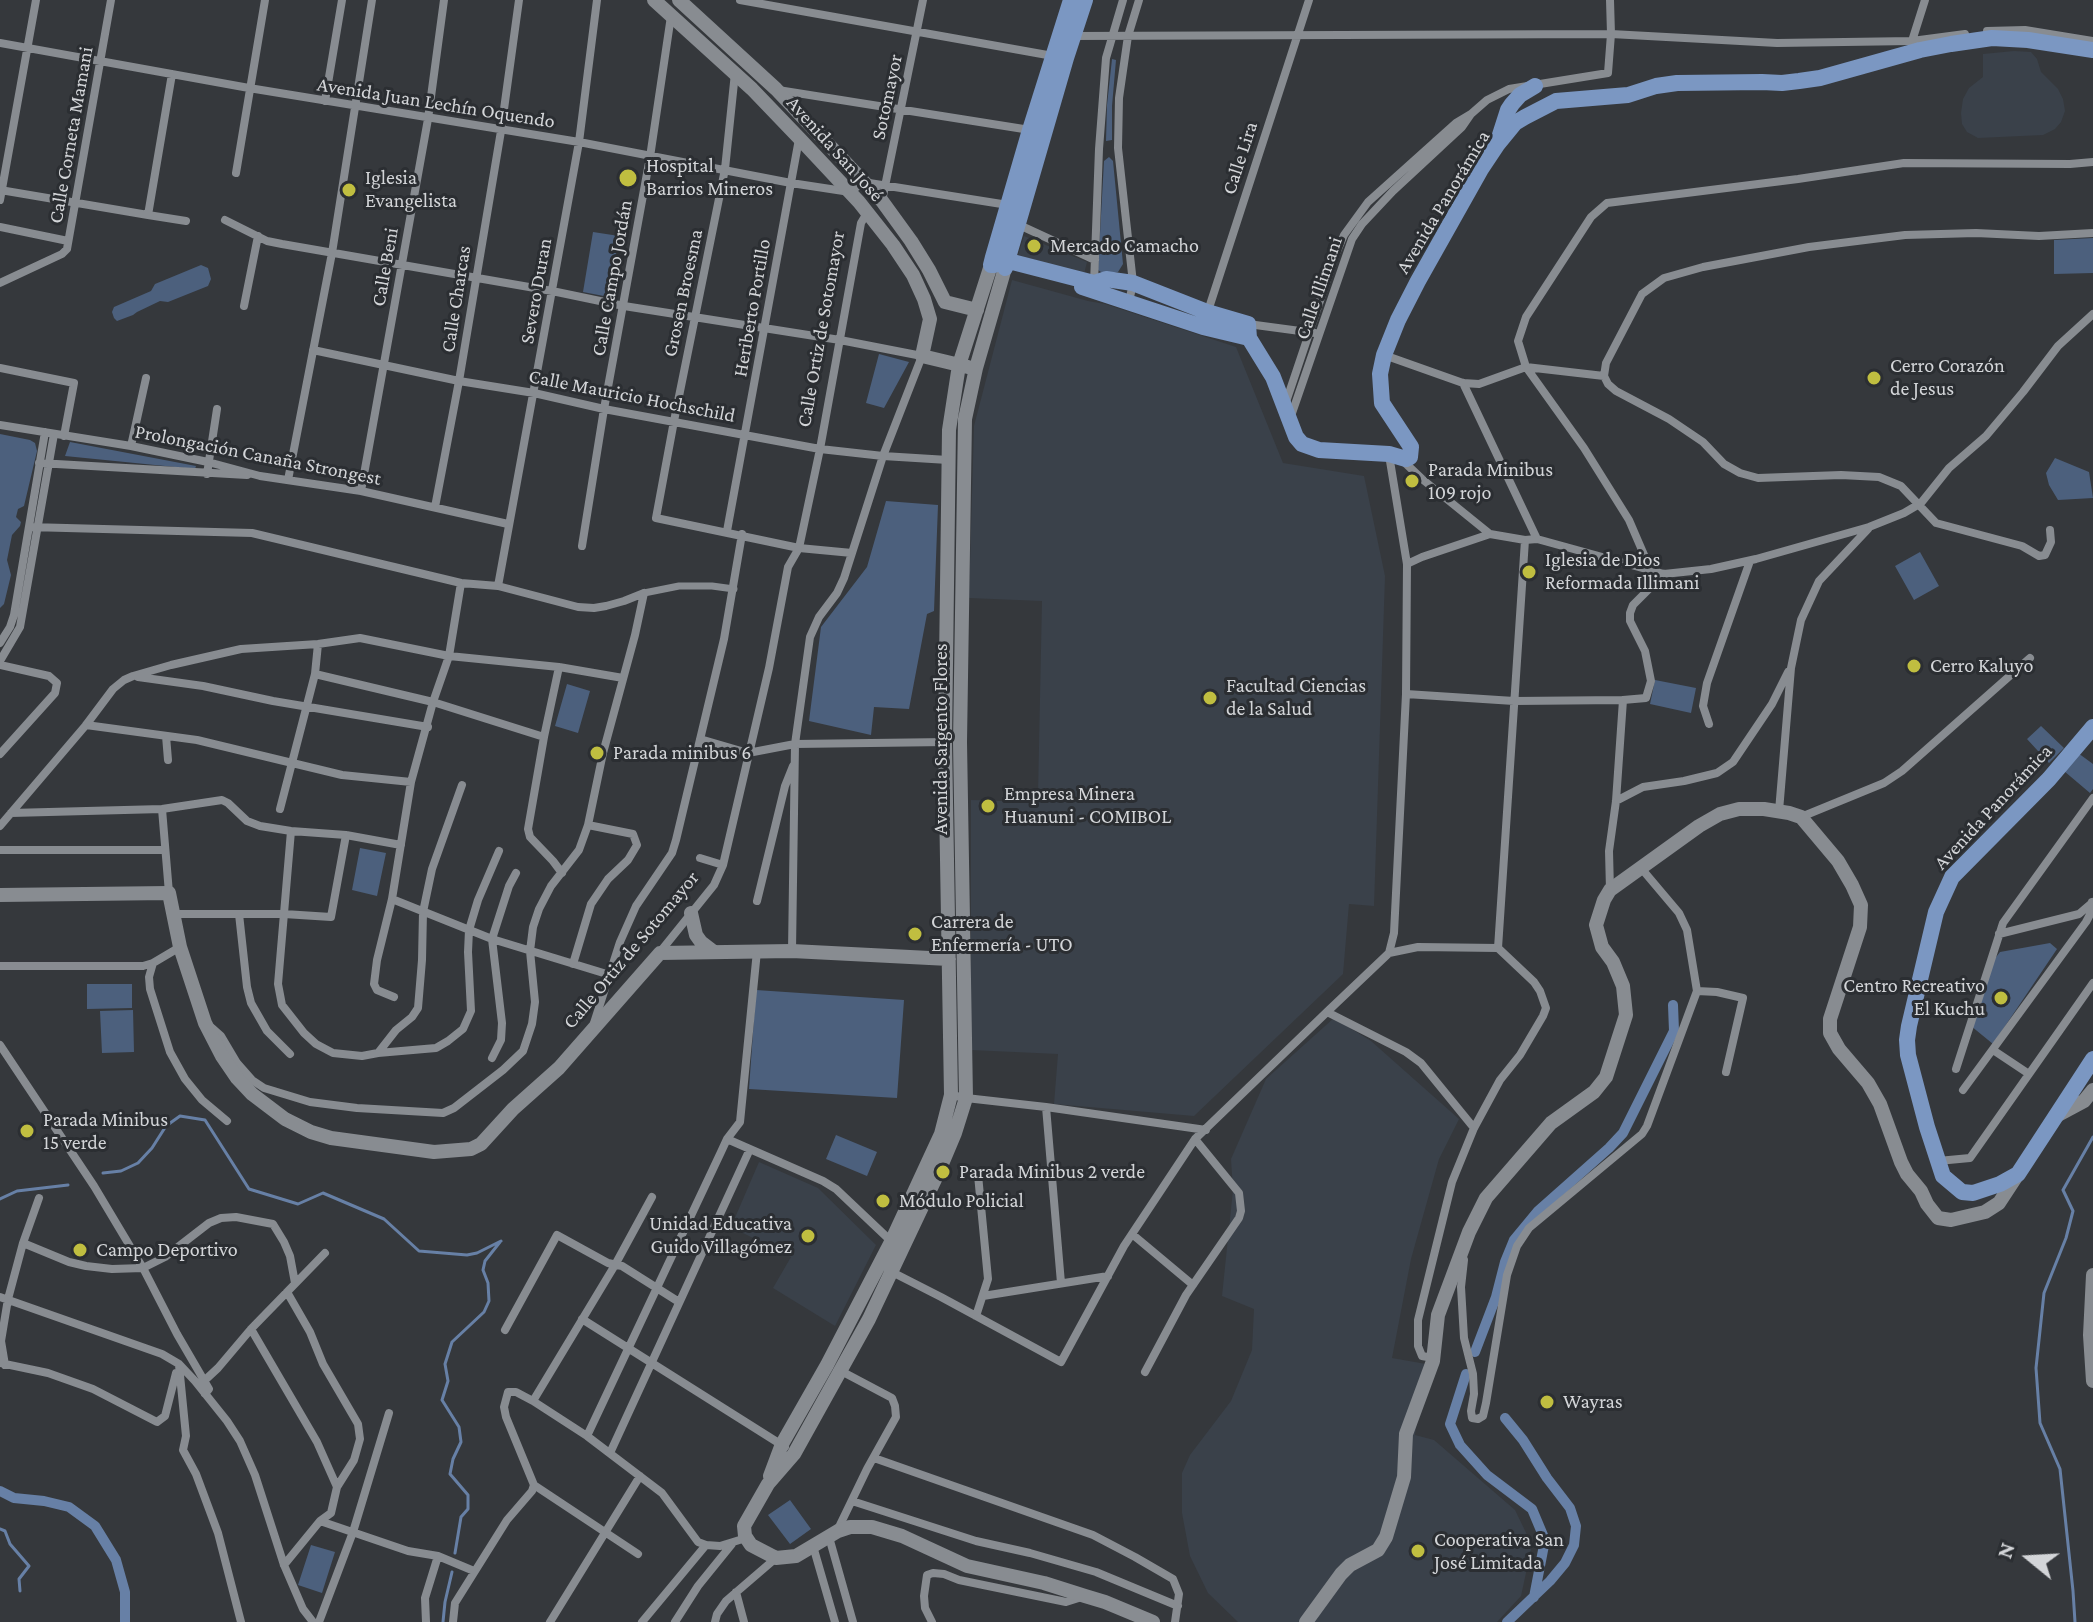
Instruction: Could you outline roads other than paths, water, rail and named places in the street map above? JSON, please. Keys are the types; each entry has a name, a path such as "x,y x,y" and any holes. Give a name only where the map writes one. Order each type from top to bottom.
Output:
{"main road":[{"name":"Avenida Sargento Flores","path":"1067,36 1071,0"},
{"name":"Avenida Sargento Flores","path":"999,262 1009,205 1030,130 1067,36 1085,0"},
{"name":"Avenida Panorámica","path":"1400,453 1382,403 1380,374 1384,355 1418,281 1510,122 1556,101 1614,97 1677,83 1782,83 1820,78 1920,50 1992,35 2093,50"},
{"name":"Avenida Sargento Flores","path":"999,262 1017,224 1059,57"},
{"path":"1510,122 1512,104 1535,86"},
{"path":"999,262 1093,286 1129,302 1249,331 1273,377 1296,437 1302,444 1319,450 1400,453"},
{"path":"1093,286 1106,279 1133,283 1205,319"},
{"name":"Avenida Panorámica","path":"2018,1174 1973,1193 1962,1192 1943,1176 1916,1084 1907,1040 1909,1026 1936,912 1952,877 2049,779 2093,727"},
{"path":"2018,1174 2093,1059"}],"street":[{"path":"36,0 1,193 186,221"},
{"name":"Calle Corneta Mamani","path":"0,283 67,249 111,0"},
{"path":"236,173 265,0"},
{"path":"325,101 342,0"},
{"path":"288,480 332,253 372,0"},
{"name":"Calle Beni","path":"361,491 428,119 444,0"},
{"name":"Calle Charcas","path":"435,507 501,131 519,0"},
{"name":"Severo Duran","path":"498,586 579,142 597,0"},
{"name":"Avenida San José","path":"654,0 735,73 799,138 850,192 893,245 913,275 930,319 922,356"},
{"name":"Avenida San José","path":"679,0 776,89 882,201 911,241 945,302 977,310"},
{"path":"740,0 1059,57"},
{"name":"Sotomayor","path":"882,201 923,0"},
{"path":"1093,286 1106,58 1123,0"},
{"path":"1129,302 1133,283 1118,148 1119,98 1128,36 1139,0"},
{"name":"Calle Lira","path":"1205,319 1309,0"},
{"path":"1610,0 1611,34"},
{"path":"1912,41 1925,0"},
{"name":"Calle Campo Jordán","path":"582,546 650,157 671,15"},
{"path":"1067,36 1611,34 1777,43 1912,41 2025,30 2093,41"},
{"name":"Calle Illimani","path":"1287,413 1344,259 1362,224 1487,100 1509,89 1608,73 1611,34"},
{"name":"Avenida Juan Lechín Oquendo","path":"0,43 428,119 579,142 850,192"},
{"name":"Grosen Broesma","path":"727,531 656,518 725,169 735,73"},
{"path":"148,215 172,74"},
{"path":"776,89 1030,130"},
{"name":"Heriberto Portillo","path":"727,531 799,138"},
{"path":"1099,149 1118,148"},
{"path":"1651,571 1629,520 1600,471 1526,367 1518,341 1526,317 1591,217 1607,203 1904,163 2093,162"},
{"path":"850,192 863,182 1009,205"},
{"name":"Calle Ortiz de Sotomayor","path":"162,809 169,893 180,947 205,1023 222,1056 252,1094 285,1119 331,1138 448,1152 471,1149 481,1144 513,1109 559,1068 660,953 714,885 723,865 769,668 788,567 799,548 861,223 867,213"},
{"path":"225,220 267,241 624,306 840,340 976,368"},
{"path":"1017,224 1095,260"},
{"path":"0,227 68,241"},
{"path":"2050,530 2051,542 2045,555 2039,556 2022,546 1936,523 1901,486 1879,477 1758,478 1740,473 1724,464 1703,442 1669,419 1616,391 1604,376 1606,363 1642,294 1664,278 1703,267 1809,247 1905,235 1976,233 2039,236 2093,233"},
{"path":"244,306 258,236"},
{"name":"Avenida Sargento Flores","path":"788,1449 837,1346 885,1268 955,1133 959,1096 948,460 950,414 959,365 977,310 999,262"},
{"name":"Avenida Sargento Flores","path":"952,742 965,419 999,262"},
{"path":"1407,564 1490,534 1537,539 1664,574 1750,561 1869,527 1918,505 1949,468 1986,436 2058,346 2093,314"},
{"path":"1249,331 1315,333"},
{"name":"Calle Illimani","path":"1287,413 1315,333"},
{"name":"Calle Mauricio Hochschild","path":"313,350 459,381 820,449 948,460"},
{"path":"1384,355 1463,383 1479,384 1526,367 1604,376"},
{"path":"792,951 795,744 810,637 819,617 837,593 883,456 922,356"},
{"path":"0,368 74,383 64,436"},
{"path":"131,446 146,378"},
{"path":"1463,383 1537,539"},
{"path":"207,474 217,409"},
{"name":"Prolongación Canaña Strongest","path":"0,425 131,446 260,476 361,491 508,524"},
{"path":"0,754 55,693 57,683 49,676 0,663 20,627 50,433"},
{"path":"1400,453 1422,479 1490,534"},
{"path":"1400,453 1422,479"},
{"path":"1389,953 1394,933 1406,694 1407,564 1400,453"},
{"path":"44,463 260,476"},
{"path":"34,527 252,533 461,583 498,586 556,602 594,608 679,586 734,589"},
{"path":"0,643 14,615 34,527"},
{"path":"1779,811 1791,668 1801,620 1819,581 1869,527"},
{"path":"727,531 799,548 852,553"},
{"path":"593,1028 620,942 636,906 672,853 734,589 742,534"},
{"path":"1498,948 1525,540"},
{"path":"1709,724 1703,706 1707,683 1750,561"},
{"path":"1406,694 1514,701 1646,698 1651,681 1645,651 1630,621 1630,613 1633,605 1664,574"},
{"path":"394,997 377,990 374,984 411,782 449,656 461,583"},
{"path":"205,1023 221,1036 237,1063 252,1080 264,1088 310,1102 357,1108 443,1113 454,1108 523,1051 535,1002 530,951 533,927 551,886 579,850 588,825 644,593"},
{"path":"0,826 113,689 133,676 171,665 241,649 360,638 449,656 559,667 623,678"},
{"path":"280,809 315,674 318,644"},
{"path":"1801,817 1884,783 1902,771 2030,658"},
{"path":"559,667 528,829 530,837 562,873"},
{"path":"1616,801 1643,787 1717,773 1733,762 1772,704 1791,668"},
{"path":"315,674 433,702 544,737"},
{"path":"133,676 428,727"},
{"path":"1610,890 1609,851 1623,700"},
{"path":"86,725 197,740 342,775 411,782"},
{"path":"166,736 168,760"},
{"path":"700,739 748,753 795,744 952,742"},
{"path":"757,901 785,786 794,762"},
{"path":"378,1053 418,1008 423,912 432,869 462,785"},
{"path":"1956,1069 1999,934 2010,911 2093,798"},
{"path":"11,813 162,809 222,800 247,821 260,826 346,835 401,845"},
{"path":"1306,1622 1341,1574 1350,1565 1378,1550 1386,1537 1404,1477 1406,1434 1433,1358 1438,1315 1486,1198 1551,1123 1594,1092 1606,1077 1626,1015 1623,986 1613,962 1602,947 1596,925 1604,900 1610,890 1699,826 1720,814 1739,809 1779,811 1801,817 1838,861 1861,905 1860,927 1832,1011 1830,1033 1839,1049 1868,1083 1880,1104 1907,1174 1938,1218 1951,1220 1985,1212 1999,1203 2018,1174"},
{"path":"573,964 591,904 637,845 633,834 588,825"},
{"path":"291,831 278,984 282,1005 316,1044 333,1053 362,1056 436,1048 463,1029 471,1011 469,930 499,851"},
{"path":"174,914 331,917 346,835"},
{"path":"0,850 165,850"},
{"path":"700,858 723,865"},
{"path":"1465,1243 1461,1287 1464,1338 1473,1374 1472,1418 1478,1419 1483,1416 1486,1403 1507,1275 1517,1246 1529,1228 1642,1134 1697,991 1687,930 1679,913 1641,868"},
{"path":"492,1058 501,1040 502,1023 492,939 516,873"},
{"path":"0,895 169,893"},
{"path":"392,899 492,939 610,975"},
{"path":"1999,934 2079,914 2093,902"},
{"path":"1963,1090 2086,922 2093,902"},
{"path":"691,913 696,935 714,952"},
{"path":"239,914 251,1003 267,1031 290,1054"},
{"name":"Avenida Sargento Flores","path":"955,926 949,959 959,1096"},
{"path":"0,966 143,966 180,947"},
{"path":"885,1268 1061,1362 1132,1234 1195,1139 1389,953 1418,947 1498,948 1534,982 1546,1008 1528,1042 1500,1080 1474,1128 1452,1182 1418,1320 1418,1346 1422,1356 1433,1358"},
{"path":"587,1436 727,1139 740,1122 757,951"},
{"path":"660,953 792,951 949,959"},
{"path":"153,963 150,989 170,1052 185,1079 202,1100 227,1121"},
{"path":"1937,1161 1970,1158 2093,983"},
{"path":"1697,991 1743,998 1726,1072"},
{"path":"1327,1012 1406,1052 1421,1063 1474,1128"},
{"path":"0,1045 94,1186 143,1268 209,1389 205,1394"},
{"path":"1993,1050 2029,1074"},
{"path":"2055,1117 2084,1101 2093,1090"},
{"path":"959,1096 1206,1130"},
{"path":"1046,1107 1061,1283"},
{"path":"727,1139 836,1189 897,1245"},
{"path":"1145,1372 1193,1285 1241,1211 1239,1193 1195,1139"},
{"path":"610,1453 750,1149"},
{"path":"976,1316 988,1279 978,1175"},
{"path":"533,1401 652,1197"},
{"path":"39,1198 4,1298 3,1364 48,1373 93,1389 157,1422 165,1416 179,1364"},
{"path":"23,1243 86,1266 143,1268 165,1257 209,1223 236,1217 273,1224 290,1256 295,1283"},
{"path":"1132,1234 1193,1285"},
{"path":"505,1330 557,1235 608,1263 622,1266 679,1302"},
{"path":"204,1381 325,1253"},
{"name":"Avenida Sargento Flores","path":"788,1449 841,1371 885,1268"},
{"path":"2093,1275 2090,1335 2093,1381"},
{"path":"983,1296 1108,1276"},
{"path":"284,1565 320,1521 331,1513 337,1487 354,1460 360,1439 358,1424 323,1364 310,1332 287,1292"},
{"path":"4,1298 162,1354 179,1364 240,1441 255,1475 284,1565 303,1609 316,1622 353,1532 389,1413"},
{"path":"582,1319 788,1449 746,1520 740,1541 698,1586 675,1622"},
{"path":"251,1329 317,1442 337,1487"},
{"path":"837,1346 850,1354"},
{"path":"179,1364 186,1436 183,1450 196,1474 218,1533 241,1622"},
{"path":"841,1371 892,1398 896,1417 833,1534 853,1622"},
{"path":"638,1554 534,1485 506,1417 504,1399 508,1392 516,1392 533,1401 640,1476 662,1493 698,1542 706,1545 720,1546 740,1541 776,1558 796,1556 850,1527 872,1527 902,1536 967,1566 1044,1583 1105,1602 1153,1622"},
{"path":"874,1458 1093,1535 1173,1579 1179,1594 1175,1622"},
{"path":"550,1622 640,1476"},
{"path":"464,1622 454,1619 455,1603 507,1520 534,1485"},
{"path":"852,1501 976,1541 1096,1572 1178,1606"},
{"path":"320,1521 408,1551 438,1556 474,1571"},
{"path":"642,1622 706,1545"},
{"path":"813,1546 835,1622"},
{"path":"426,1622 425,1598 438,1556"},
{"path":"715,1622 726,1601 776,1558"},
{"path":"932,1622 925,1608 924,1596 927,1575 933,1573 1066,1602 1085,1596"},
{"path":"736,1592 744,1622"}],"waterway":[{"path":"1475,1352 1514,1240 1538,1211 1623,1133 1674,1031 1673,1005"},
{"path":"103,1173 121,1171 138,1163 166,1126 180,1116 205,1120 249,1189 298,1204 323,1193 384,1219 419,1251 467,1255 501,1241"},
{"path":"2075,1622 2060,1469 2040,1423 2036,1368 2044,1293 2066,1238 2073,1211 2063,1190 2093,1137"},
{"path":"0,1199 17,1191 68,1185"},
{"path":"455,1553 461,1517 468,1509 468,1495 450,1474 461,1442 459,1427 442,1400 448,1381 445,1364 452,1342 484,1312 489,1301 488,1283 483,1270 485,1261 500,1242"},
{"path":"1466,1374 1450,1424 1460,1445 1487,1475 1532,1509 1545,1540 1534,1597"},
{"path":"1505,1418 1570,1508 1576,1526 1574,1545 1565,1563 1507,1622"},
{"path":"0,1491 14,1498 69,1507 95,1526 116,1560 125,1592 125,1622"},
{"path":"0,1529 5,1531 10,1544 29,1566 19,1579 20,1591"},
{"path":"443,1622 452,1572"}],"place":[{"name":"Hospital Barrios Mineros","path":"628,178"},
{"name":"Iglesia Evangelista","path":"349,190"},
{"name":"Mercado Camacho","path":"1034,246"},
{"name":"Cerro Corazón de Jesus","path":"1874,378"},
{"name":"Parada Minibus 109 rojo","path":"1412,481"},
{"name":"Iglesia de Dios Reformada Illimani","path":"1529,572"},
{"name":"Cerro Kaluyo","path":"1914,666"},
{"name":"Facultad Ciencias de la Salud","path":"1210,698"},
{"name":"Parada minibus 6","path":"597,753"},
{"name":"Empresa Minera Huanuni - COMIBOL","path":"988,806"},
{"name":"Carrera de Enfermería - UTO","path":"915,934"},
{"name":"Centro Recreativo El Kuchu","path":"2001,998"},
{"name":"Parada Minibus 15 verde","path":"27,1131"},
{"name":"Parada Minibus 2 verde","path":"943,1172"},
{"name":"Módulo Policial","path":"883,1201"},
{"name":"Unidad Educativa Guido Villagómez","path":"808,1236"},
{"name":"Campo Deportivo","path":"80,1250"},
{"name":"Wayras","path":"1547,1402"},
{"name":"Cooperativa San José Limitada","path":"1418,1551"}]}
